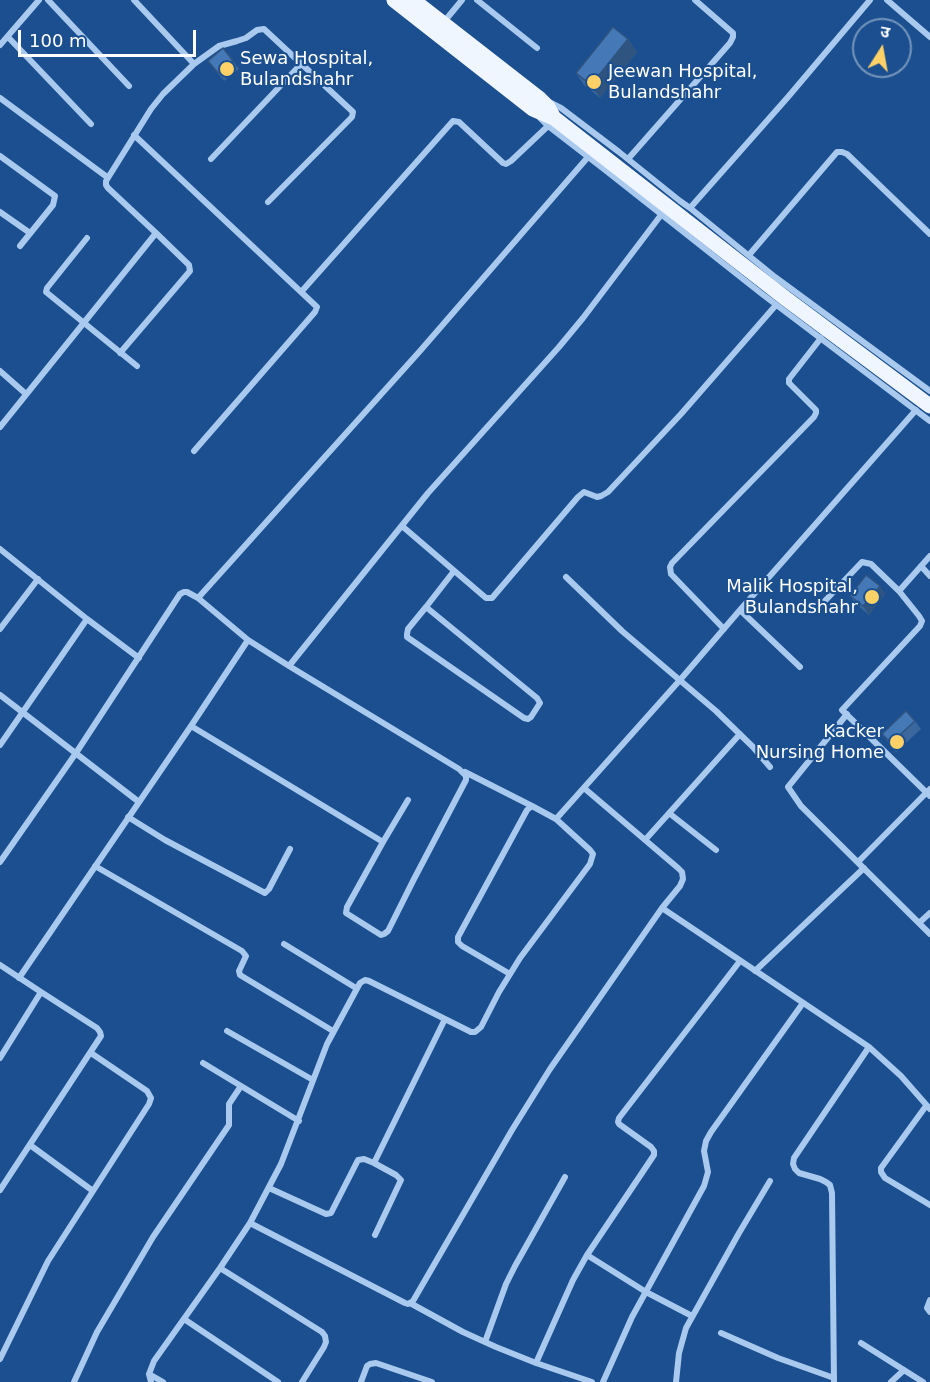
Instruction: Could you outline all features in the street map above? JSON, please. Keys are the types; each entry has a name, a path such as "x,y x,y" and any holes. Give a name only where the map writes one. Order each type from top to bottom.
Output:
{"main road":[{"path":"394,0 537,104"},
{"path":"413,0 537,104 551,122 749,270 923,408"}],"street":[{"path":"0,44 37,3 28,0"},
{"path":"48,0 129,86"},
{"path":"134,0 194,64"},
{"path":"443,24 462,0"},
{"path":"477,0 537,48"},
{"path":"628,159 733,37 733,33 695,0"},
{"path":"690,208 870,0"},
{"path":"887,0 930,38"},
{"path":"120,352 190,271 189,265 108,188 107,177 163,94 194,64 219,46 246,38 260,29 267,31 354,114 268,202"},
{"path":"8,36 91,124"},
{"path":"211,159 302,63"},
{"path":"0,98 107,177"},
{"path":"537,104 552,103 561,108 775,277 930,391"},
{"path":"302,291 453,121 459,122 506,164 551,122 588,157 776,305 923,408 930,421"},
{"path":"134,135 317,307 194,451"},
{"path":"748,255 837,152 847,154 930,234"},
{"path":"0,156 55,196 53,205 20,246"},
{"path":"198,598 420,351 588,157"},
{"path":"0,212 30,233"},
{"path":"289,666 449,468 577,326 661,215"},
{"path":"0,427 156,233"},
{"path":"87,238 45,290 83,324 137,366"},
{"path":"402,526 486,598 492,598 578,497 584,492 597,497 608,492 681,414 776,305"},
{"path":"724,629 671,574 670,567 702,531 814,417 816,410 789,383 789,379 821,338"},
{"path":"0,370 26,394"},
{"path":"556,819 740,610 923,408"},
{"path":"0,549 139,658"},
{"path":"899,591 930,556"},
{"path":"822,604 862,562 870,564 899,591 922,621 920,626 842,710 929,793 858,862"},
{"path":"921,566 930,576"},
{"path":"426,607 537,698 540,703 531,717 524,718 407,637 408,629 454,571"},
{"path":"566,577 622,631 740,734 770,767"},
{"path":"0,629 38,579"},
{"path":"0,862 76,753 180,594 184,592 198,598 248,640 459,770 556,819 593,854 590,864 520,958 475,1032 369,981 365,980 360,983 333,1031 299,1121 269,1188 250,1223 154,1361 149,1374 151,1382"},
{"path":"740,610 800,667"},
{"path":"0,745 87,619"},
{"path":"19,978 248,640"},
{"path":"0,695 139,802"},
{"path":"847,714 788,787 801,806 930,934"},
{"path":"191,726 383,842"},
{"path":"645,840 740,734"},
{"path":"408,800 346,910 349,916 381,935 388,932 466,780 466,776 459,770"},
{"path":"410,1303 550,1069 683,879 682,872 678,868 584,788"},
{"path":"510,974 462,946 458,942 458,937 526,810 532,806"},
{"path":"669,813 716,850"},
{"path":"128,817 165,840 265,893 290,849"},
{"path":"95,866 242,951 246,956 239,970 240,975 333,1031"},
{"path":"755,971 864,868"},
{"path":"662,908 869,1047 901,1076 928,1108 881,1168 881,1172 885,1178 930,1205"},
{"path":"919,923 930,913"},
{"path":"284,944 356,988"},
{"path":"536,1363 573,1280 587,1255 654,1155 651,1147 619,1124 619,1118 740,961"},
{"path":"0,965 97,1028 101,1036 0,1190"},
{"path":"0,1058 40,992"},
{"path":"603,1382 619,1343 704,1186 708,1172 704,1151 706,1141 803,1003"},
{"path":"374,1163 445,1019"},
{"path":"227,1031 313,1080"},
{"path":"721,1333 834,1380 832,1193 830,1185 826,1182 799,1173 793,1164 798,1151 869,1047"},
{"path":"0,1359 48,1261 151,1098 147,1091 91,1053"},
{"path":"203,1063 299,1121"},
{"path":"74,1382 98,1332 153,1237 226,1130 230,1121 229,1104 241,1086"},
{"path":"30,1145 93,1191"},
{"path":"269,1188 329,1214 358,1160 364,1159 374,1163 401,1180 375,1235"},
{"path":"485,1342 514,1266 565,1177"},
{"path":"676,1382 686,1328 770,1181"},
{"path":"250,1223 463,1332 536,1363 592,1382"},
{"path":"587,1255 646,1292 692,1316"},
{"path":"220,1268 325,1336 324,1347 302,1382"},
{"path":"930,1300 927,1308 930,1312"},
{"path":"184,1319 278,1382"},
{"path":"861,1343 923,1382"},
{"path":"361,1382 364,1370 370,1364 432,1382"},
{"path":"891,1382 904,1370"},
{"path":"149,1374 163,1382"}],"building":[{"path":"613,27 628,39 591,85 576,73"},
{"path":"223,48 233,61 218,73 208,61"},
{"path":"866,575 880,586 863,606 850,596"},
{"path":"906,711 915,721 891,743 882,734"}],"place":[{"name":"Sewa Hospital, Bulandshahr","path":"227,69"},
{"name":"Jeewan Hospital, Bulandshahr","path":"594,82"},
{"name":"Malik Hospital, Bulandshahr","path":"872,597"},
{"name":"Kacker Nursing Home","path":"897,742"}]}
